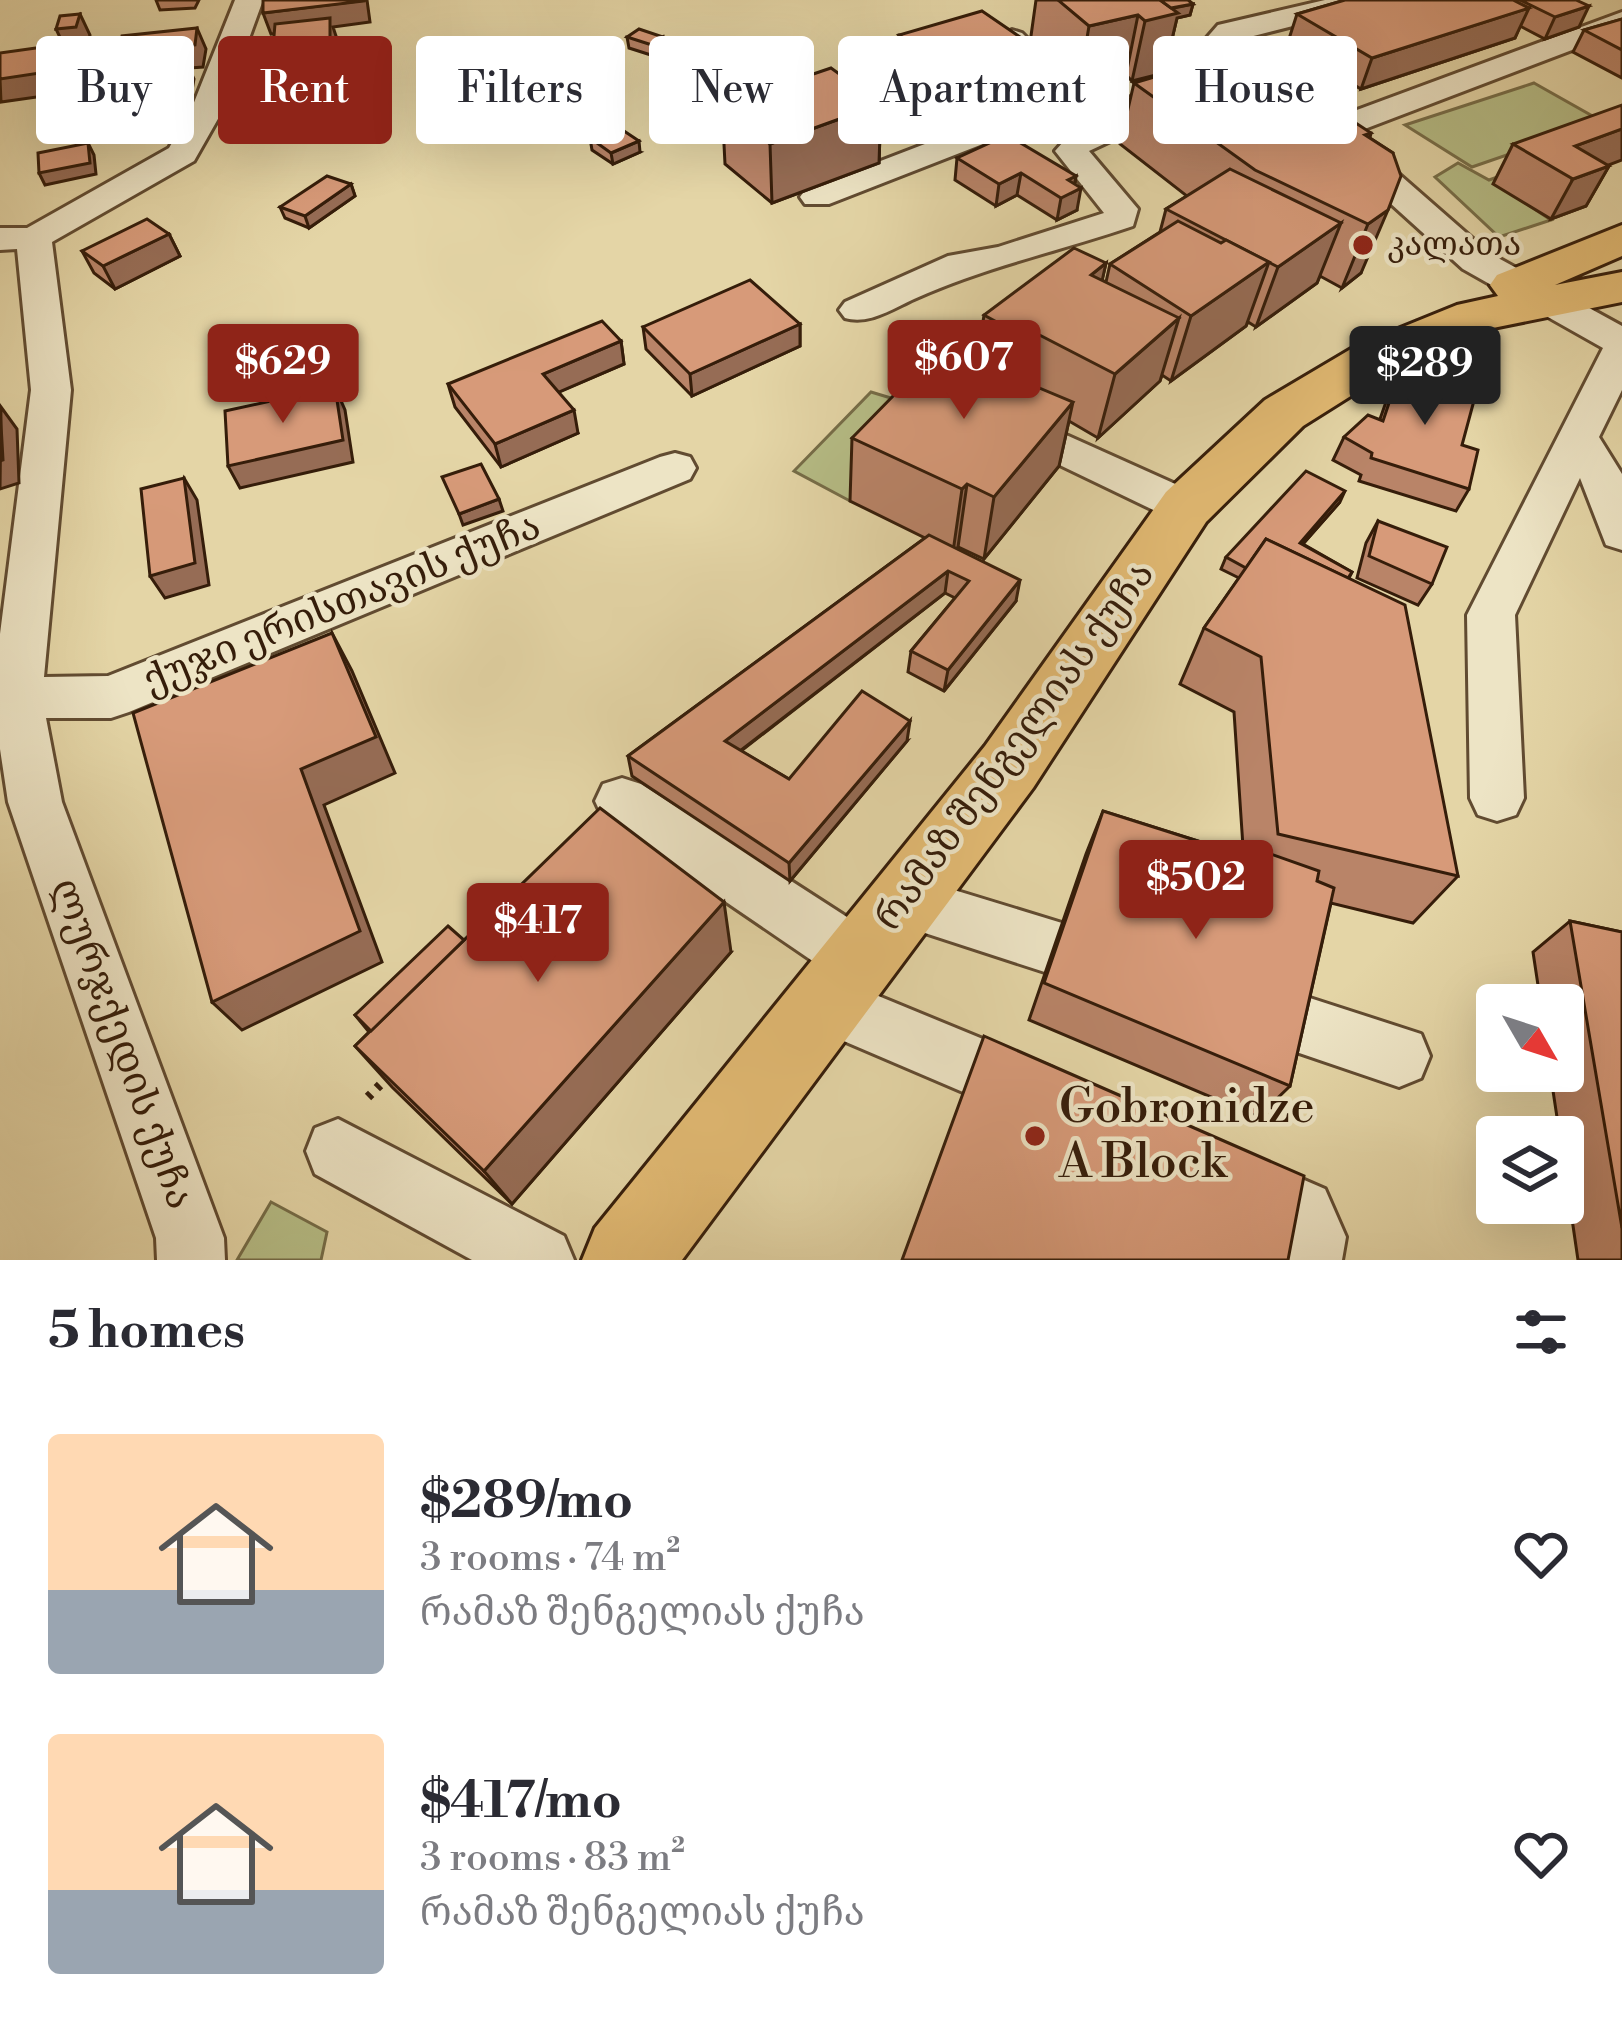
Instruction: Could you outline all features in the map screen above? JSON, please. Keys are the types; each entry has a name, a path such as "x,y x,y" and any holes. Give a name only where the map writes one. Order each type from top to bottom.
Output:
{"main road":[{"name":"რამაზ შენგელიას ქუჩა","path":"627,1260 1009,767 1186,507 1284,413 1374,358 1513,302 1622,239"},
{"name":"რამაზ შენგელიას ქუჩა","path":"1513,302 1622,287"}],"street":[{"name":"ლურჯქედის ქუჩა","path":"191,1260 190,1238 35,802 8,698 51,390 17,239 182,154 206,110 249,0"},
{"path":"1266,36 1363,0"},
{"path":"1357,121 1622,21"},
{"path":"858,310 961,264 1004,257 1121,220 1121,209 1071,151 1083,139 1153,108"},
{"path":"817,197 954,144"},
{"path":"1344,144 1475,261 1513,302 1622,346 1491,615 1496,798"},
{"path":"960,400 1186,507"},
{"path":"1576,435 1599,470 1622,533"},
{"name":"ქუჯი ერისთავის ქუჩა","path":"8,698 111,697 675,468"},
{"path":"622,801 843,981 1091,1118"},
{"path":"905,901 1054,947"},
{"path":"1282,1018 1399,1056"},
{"path":"353,1124 540,1260"},
{"path":"1196,1166 1301,1214 1312,1237 1308,1260"}],"path":[{"path":"353,1124 401,1064"}],"green space":[{"path":"1534,83 1603,122 1472,167 1405,125"},
{"path":"1622,133 1495,183 1551,220 1499,237 1435,177 1458,163 1489,180"},
{"path":"871,392 934,411 850,501 794,471"},
{"path":"271,1202 327,1232 321,1260 237,1260"}],"building":[{"path":"263,0 364,0 364,1 263,13"},
{"path":"1058,0 1160,0 1178,13 1145,21 1138,15 1089,26"},
{"path":"1160,0 1188,0 1193,4 1171,8"},
{"path":"1345,0 1513,0 1529,8 1372,58 1357,49 1357,36 1334,36 1297,14"},
{"path":"1520,0 1576,0 1589,6 1555,17"},
{"path":"982,11 1019,36 900,36"},
{"path":"80,14 76,27 56,29 60,16"},
{"path":"330,18 330,36 274,36 275,24"},
{"path":"1622,19 1622,50 1584,30"},
{"path":"197,28 194,45 194,36 122,36"},
{"path":"639,29 660,36 649,36 649,44 627,37"},
{"path":"36,48 36,74 0,79 0,53"},
{"path":"831,68 838,73 838,119 814,128 814,74"},
{"path":"1153,77 1153,97 1134,83"},
{"path":"1622,105 1622,129 1575,146 1609,166 1573,179 1513,144"},
{"path":"1357,124 1371,133 1365,135 1393,153 1401,176 1388,210 1368,224 1255,170 1219,144 1357,144"},
{"path":"625,132 639,141 611,153 598,144 625,144"},
{"path":"88,144 90,163 39,173 38,153"},
{"path":"987,144 1022,144 1076,176 1068,180 1081,188 1061,198 1021,173 999,184 957,158"},
{"path":"1230,169 1341,223 1278,267 1166,209"},
{"path":"327,176 351,184 305,216 280,207"},
{"path":"147,219 169,234 103,266 82,251"},
{"path":"1178,221 1269,262 1191,316 1110,264"},
{"path":"1074,248 1106,263 1091,275 1179,318 1115,374 1022,326 1015,332 984,315"},
{"path":"750,280 800,324 690,374 643,327"},
{"path":"602,321 621,341 543,374 574,410 495,444 448,384"},
{"path":"941,347 1073,402 994,497 967,484 962,489 852,438"},
{"path":"1426,367 1479,382 1462,445 1478,450 1469,489 1371,458 1372,453 1344,437 1368,415 1383,421 1398,376 1421,383"},
{"path":"335,387 343,440 228,466 225,411"},
{"path":"481,464 499,499 459,514 442,477"},
{"path":"1306,471 1345,491 1300,543 1352,572 1348,578 1266,539 1246,568 1226,557"},
{"path":"184,478 195,563 150,576 141,489"},
{"path":"1378,521 1447,547 1432,584 1369,556"},
{"path":"929,535 1020,580 948,670 911,651 969,581 948,571 725,741 789,779 862,691 910,721 789,863 628,756"},
{"path":"1266,539 1405,605 1458,876 1278,834 1261,657 1204,628"},
{"path":"332,633 376,737 301,769 360,931 212,1002 133,713"},
{"path":"600,808 724,902 484,1171 355,1046"},
{"path":"1103,811 1242,855 1245,845 1319,871 1317,881 1334,888 1290,1086 1044,983"},
{"path":"1570,921 1622,932 1622,1228 1584,984"},
{"path":"448,926 464,940 371,1031 355,1015"},
{"name":"Gobronidze A Block","path":"984,1036 1304,1176 1288,1260 902,1260"}],"place":[{"name":"კალათა","path":"1363,245"},
{"name":"Gobronidze A Block","path":"1035,1136"}]}
